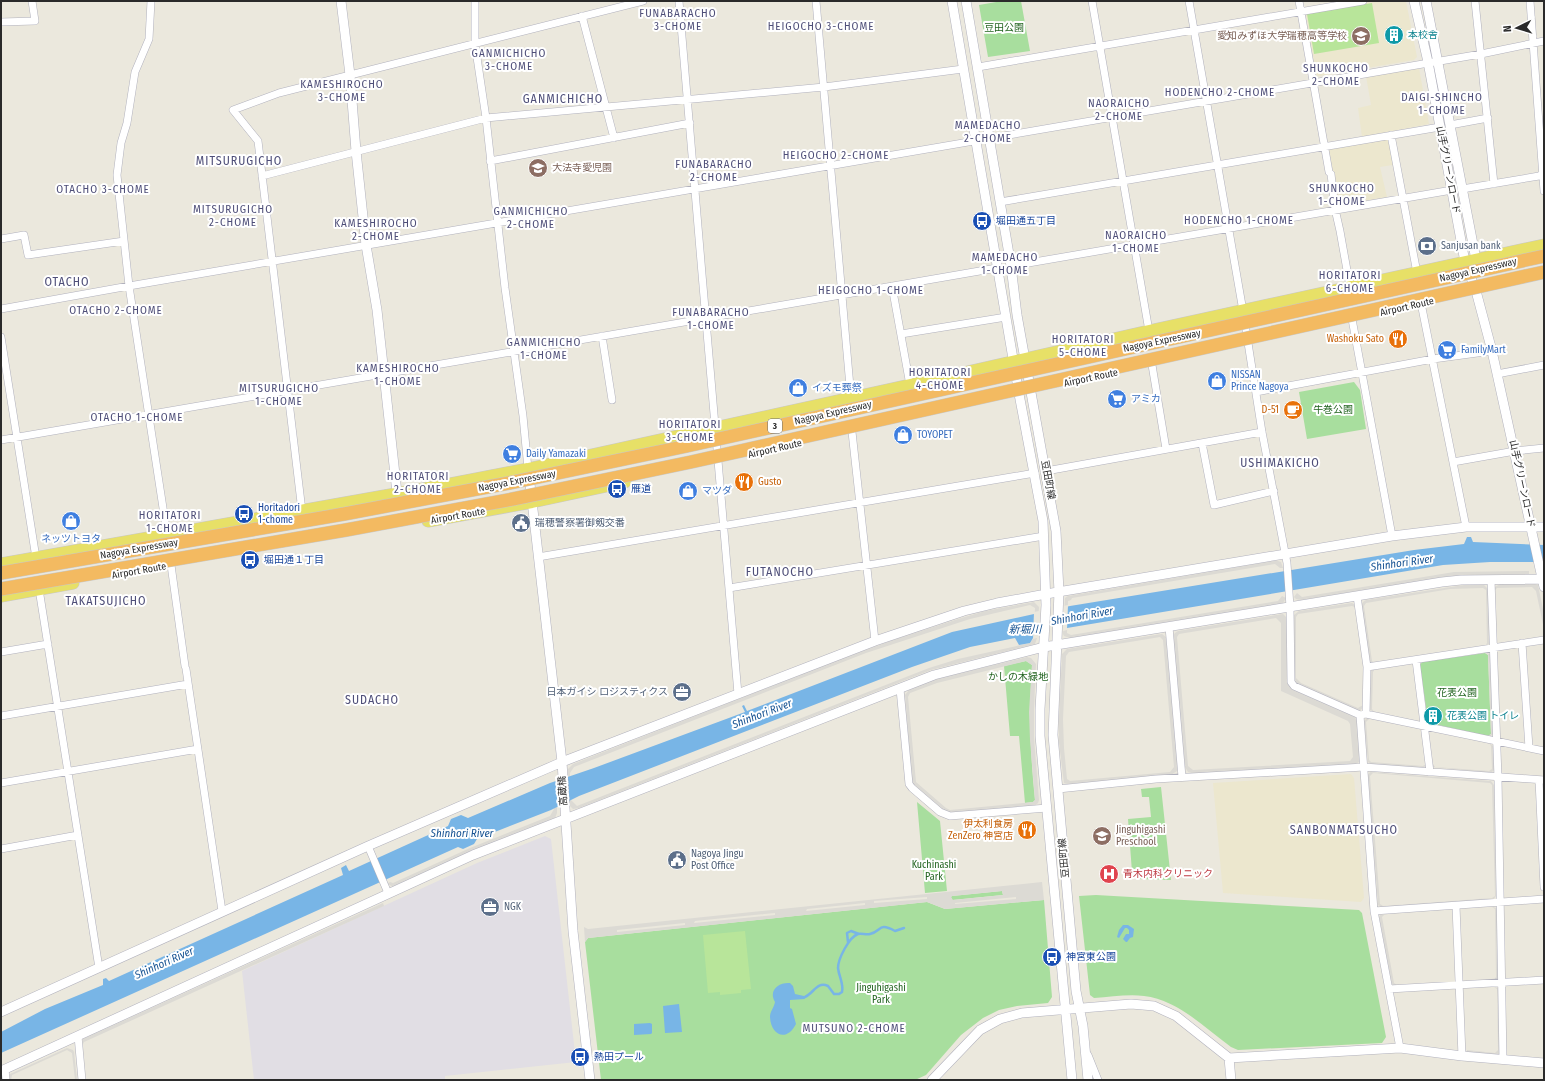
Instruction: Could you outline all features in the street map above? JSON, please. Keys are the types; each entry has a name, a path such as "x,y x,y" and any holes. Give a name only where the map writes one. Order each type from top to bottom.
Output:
{"highway":[{"name":"Nagoya Expressway","path":"1,573 413,502 509,483 687,446 1544,256"},
{"name":"Nagoya Expressway","path":"1,589 338,531 513,499 691,462 1544,272"},
{"path":"909,408 1070,368 1295,319 1438,300"},
{"path":"100,562 435,505 622,466 687,446"}],"main road":[{"path":"1,564 302,511 528,469 1544,245"},
{"name":"Airport Route","path":"1,596 171,565 409,525 532,502 852,432 1031,390 1152,365 1544,276"}],"street":[{"path":"1,22 34,21 32,1"},
{"path":"151,1 149,40 135,72 127,124 121,143 116,175 129,286 149,415 157,479 167,534"},
{"path":"341,1 350,75 366,245 377,310 396,493"},
{"path":"475,1 475,44 486,118 505,288 523,416 528,469"},
{"path":"302,511 258,141 233,110 279,93 643,1"},
{"path":"679,1 696,189 717,462 738,694"},
{"path":"816,1 851,398"},
{"name":"豆田町線","path":"952,1 1013,361 1035,473 1044,536 1046,605 1040,709 1040,736 1072,1080"},
{"name":"豆田町線","path":"966,1 1011,266 1017,315 1026,358 1056,531 1059,603 1056,635 1053,735 1076,991 1088,1080"},
{"path":"1092,1 1149,331"},
{"path":"1189,1 1243,311 1262,432 1286,558 1290,596 1291,682 1294,686 1363,714 1544,751"},
{"path":"1299,1 1350,287"},
{"path":"978,67 1363,1"},
{"name":"山手グリーンロード","path":"1414,1 1428,62 1452,190 1471,261"},
{"name":"山手グリーンロード","path":"1426,1 1462,189 1476,291 1492,351 1543,579"},
{"path":"1475,1 1494,184"},
{"path":"1530,1 1544,191"},
{"path":"582,16 614,138"},
{"path":"1,309 1438,60 1481,54 1544,41"},
{"path":"262,176 486,118 824,87 963,69"},
{"path":"1535,77 1544,76"},
{"path":"1450,125 1488,118"},
{"path":"490,161 690,124"},
{"path":"1000,202 1440,127"},
{"path":"1391,135 1417,273"},
{"path":"1462,189 1539,176 1543,173"},
{"path":"1011,266 1452,190"},
{"path":"1,239 24,235 28,255 124,241"},
{"path":"1,440 997,268"},
{"path":"892,286 902,334 910,385"},
{"path":"1421,303 1466,527"},
{"path":"902,334 1006,317"},
{"path":"1352,319 1363,372 1392,536"},
{"path":"602,336 612,400"},
{"path":"1,337 36,558"},
{"path":"1256,392 1433,359 1492,351"},
{"path":"1152,365 1166,449"},
{"path":"1497,374 1544,366"},
{"path":"852,432 875,641"},
{"path":"1046,471 1262,432"},
{"path":"1202,443 1214,505 1274,491"},
{"path":"1453,462 1515,451 1544,448"},
{"name":"高蔵橋","path":"528,469 562,767 573,931 590,1080"},
{"path":"538,557 1035,473"},
{"path":"1,1012 222,911 562,767 738,694 875,641 964,611 997,602 1286,558 1392,536 1466,527 1544,527"},
{"path":"729,588 1044,536"},
{"path":"171,565 222,911"},
{"path":"6,1080 3,1070 387,890 565,815 900,689 934,674 1044,647 1442,582 1543,579"},
{"path":"1491,580 1498,778 1504,1060"},
{"path":"40,589 99,968"},
{"path":"1357,596 1367,667 1363,714 1364,767 1374,911 1400,1048"},
{"path":"1169,627 1182,777"},
{"path":"1367,667 1544,640"},
{"path":"1522,643 1529,748"},
{"path":"1,652 48,644"},
{"path":"1416,660 1430,772"},
{"path":"1,716 188,684"},
{"path":"900,689 909,784 940,812 950,816 1047,808"},
{"path":"1,783 198,749"},
{"path":"1058,788 1182,777 1364,767 1541,780 1544,887"},
{"path":"1,849 78,835"},
{"path":"369,850 387,890"},
{"path":"1374,911 1544,899"},
{"path":"1456,906 1462,1056"},
{"path":"1389,989 1544,980"},
{"path":"932,1080 960,1049 980,1030 1000,1019 1022,1013 1131,1004 1154,1006 1176,1016 1229,1058 1400,1048 1544,1064"},
{"path":"78,1036 82,1080"},
{"path":"1085,1049 1098,1080"},
{"path":"1229,1058 1231,1080"}],"shaded area":[{"name":"愛知みずほ大学瑞穂高等学校","path":"1374,1 1406,1 1417,57 1414,60 1319,76 1316,75 1306,12"},
{"path":"1419,68 1429,124 1362,137 1358,108 1371,105 1366,76"},
{"path":"1388,138 1393,165 1380,167 1387,197 1341,205 1338,202 1329,149"},
{"path":"1273,561 1281,562 1283,568 1280,568 1275,564 1072,598 1068,601 1067,633 1071,635 1278,601 1282,596 1286,598 1283,603 1070,638 1064,636 1063,634 1065,598 1068,596"},
{"path":"1529,571 1529,574 1451,576 1301,600 1294,597 1297,593 1302,597 1454,572"},
{"path":"1500,584 1538,585 1544,614 1544,629 1536,591 1532,587 1497,588 1495,590 1495,587"},
{"path":"1464,585 1484,585 1488,589 1490,643 1488,645 1485,646 1487,643 1486,590 1483,588 1450,589 1366,603 1364,606 1372,661 1375,663 1371,663 1361,605 1363,602 1366,600"},
{"path":"1034,602 1039,607 1037,638 1035,644 931,670 579,808 573,809 568,804 568,801 571,800 577,806 929,668 958,659 1030,643 1033,639 1035,608 1030,605 970,619 866,653 574,767 570,773 570,778 568,779 568,769 573,764 830,663 893,640 958,619 985,611"},
{"path":"1352,603 1355,607 1352,606 1298,614 1296,617 1296,678 1301,683 1358,708 1363,705 1363,708 1359,711 1297,684 1294,678 1294,615 1299,611"},
{"path":"1283,614 1287,618 1287,682 1289,686 1292,689 1355,717 1357,721 1359,762 1356,764 1194,774 1188,772 1185,767 1173,636 1178,631","holes":["1276,618 1281,623 1281,691 1348,721 1350,724 1353,757 1350,761 1193,770 1188,766 1177,637 1179,634"]},
{"path":"1162,634 1166,637 1178,767 1177,771 1171,775 1067,784 1064,783 1059,743 1059,715 1062,654 1067,649","holes":["1160,637 1163,640 1174,767 1170,772 1070,781 1067,779 1063,719 1066,656 1069,652"]},
{"path":"1485,653 1490,654 1493,734 1491,736 1488,736 1491,734 1488,655"},
{"path":"1027,657 1031,658 1036,664 1034,738 1038,803 1034,806 950,813 942,810 912,783 905,695 909,690 935,679","holes":["1026,661 1032,665 1029,712 1035,800 1033,802 950,810 946,808 916,782 908,697 910,693 937,683"]},
{"path":"1375,669 1373,672 1372,709 1374,712 1370,710 1371,671"},
{"path":"1367,718 1370,718 1366,722 1369,760 1371,762 1423,766 1426,764 1426,766 1422,768 1371,764 1368,762 1364,721"},
{"path":"1489,743 1493,746 1494,770 1491,773 1433,767 1433,764 1435,767 1489,771 1492,769 1491,746"},
{"path":"1370,772 1491,781 1494,785 1496,896 1493,900 1382,908 1378,905 1368,775","holes":["1373,773 1490,783 1492,785 1495,896 1492,898 1383,906 1380,904 1370,776"]},
{"path":"1351,774 1354,778 1364,898 1361,902 1223,893 1213,783"},
{"path":"557,805 557,813 555,818 472,851 393,887 388,884 470,848 550,816 554,806"},
{"path":"545,836 551,839 576,1062 445,1076 445,1080 254,1080 242,971 477,863"},
{"path":"1042,882 1044,900 945,909 927,902 588,938 585,942 584,927 588,929","holes":["1002,891 1003,895 953,900 951,897","927,897 927,899 874,903 874,901","1016,897 1016,899 955,903","865,903 865,905 806,911 807,909","775,913 775,915 694,923 695,921","685,923 685,925 617,932 617,930"]},
{"path":"383,903 384,906 84,1042 83,1044 83,1039"},
{"path":"1492,907 1497,908 1499,978 1494,980 1496,977 1495,909"},
{"path":"1380,915 1384,915 1382,917 1394,983 1397,985 1393,986 1379,917"},
{"path":"1494,987 1499,988 1500,1054 1495,1055 1467,1052 1467,1050 1495,1053 1498,1050 1497,989"},
{"path":"67,1048 73,1050 74,1052 77,1080 75,1080 72,1053 67,1050 12,1075 11,1080 9,1080 10,1074"}],"green space":[{"name":"豆田公園","path":"1002,1 1021,1 1030,51 988,57 979,5"},
{"path":"1372,3 1379,43 1314,54 1307,14"},
{"name":"牛巻公園","path":"1354,382 1360,390 1366,429 1307,439 1299,392"},
{"name":"花表公園","path":"1485,653 1488,655 1491,734 1488,736 1429,723 1420,665 1422,662"},
{"name":"かしの木緑地","path":"1026,661 1032,665 1030,732 1035,800 1033,802 1025,803 1019,736 1010,736 1004,666"},
{"path":"1161,787 1171,880 1138,879 1137,872 1132,872 1128,819 1151,817 1149,797 1142,797 1141,789"},
{"name":"Kuchinashi Park","path":"917,802 940,821 947,891 925,893"},
{"path":"1002,891 1003,895 952,900 951,897 952,896"},
{"path":"1096,895 1359,910 1362,913 1386,1037 1382,1043 1238,1050 1231,1047 1180,1009 1168,1003 1144,996 1132,995 1094,998 1090,995 1079,896"},
{"name":"Jinguhigashi Park","path":"1044,900 1052,997 1048,1003 1017,1006 999,1010 983,1018 961,1035 926,1075 915,1080 601,1080 585,942 588,938 927,902 945,909"},
{"path":"745,931 751,989 741,990 741,993 720,995 720,992 708,993 703,935"}],"water":[{"path":"1467,537 1471,537 1473,542 1544,545 1544,562 1490,562 1443,565 1067,628 1033,638 1030,643 1019,645 1015,638 970,647 912,667 579,796 551,810 477,839 474,844 463,849 458,847 1,1053 1,1032 45,1009 103,985 103,979 106,978 109,981 343,875 341,868 346,865 349,871 448,826 451,819 461,815 468,818 550,783 745,712 742,706 744,705 747,711 952,632 1070,606 1414,550 1464,544"},
{"path":"1123,925 1128,925 1134,929 1133,937 1127,942 1123,939 1126,934 1129,934 1129,930 1127,928 1125,928 1119,938 1117,937 1119,930"},
{"path":"790,983 793,986 795,994 804,996 805,999 790,1000 790,1008 792,1009 796,1024 792,1030 784,1035 773,1029 770,1015 775,1002 773,998 774,990 779,985"},
{"path":"679,1004 682,1032 665,1033 663,1006"},
{"path":"634,1024 652,1024 651,1034 634,1035"}],"pier":[{"path":"1068,605 1067,630 1033,639 1034,612"}],"waterway":[{"path":"805,997 821,985 828,986 834,994 839,994 842,992 838,964 851,939 855,936 858,934 874,933 883,927 890,928 895,931 904,928"},
{"path":"848,942 847,933 851,931 859,934"}],"place":[{"name":"本校舎","path":"1394,35"},
{"name":"愛知みずほ大学瑞穂高等学校","path":"1361,36"},
{"name":"大法寺愛児園","path":"538,168"},
{"name":"堀田通五丁目","path":"982,221"},
{"name":"Sanjusan bank","path":"1427,246"},
{"name":"Washoku Sato","path":"1398,339"},
{"name":"FamilyMart","path":"1447,350"},
{"name":"NISSAN Prince Nagoya","path":"1217,381"},
{"name":"イズモ葬祭","path":"798,388"},
{"name":"アミカ","path":"1117,399"},
{"name":"D-51","path":"1293,410"},
{"name":"TOYOPET","path":"903,435"},
{"name":"Daily Yamazaki","path":"512,454"},
{"name":"Gusto","path":"744,482"},
{"name":"雁道","path":"617,489"},
{"name":"マツダ","path":"688,491"},
{"name":"Horitadori 1-chome","path":"244,514"},
{"name":"ネッツトヨタ","path":"71,521"},
{"name":"瑞穂警察署御剱交番","path":"521,523"},
{"name":"堀田通１丁目","path":"250,560"},
{"name":"日本ガイシ ロジスティクス","path":"682,692"},
{"name":"花表公園 トイレ","path":"1433,716"},
{"name":"伊太利食房 ZenZero 神宮店","path":"1027,830"},
{"name":"Jinguhigashi Preschool","path":"1102,836"},
{"name":"Nagoya Jingu Post Office","path":"677,860"},
{"name":"青木内科クリニック","path":"1109,874"},
{"name":"NGK","path":"490,907"},
{"name":"神宮東公園","path":"1052,957"},
{"name":"熱田プール","path":"580,1057"}],"district":[{"name":"FUNABARACHO 3-CHOME","path":"678,19"},
{"name":"HEIGOCHO 3-CHOME","path":"821,26"},
{"name":"GANMICHICHO 3-CHOME","path":"509,59"},
{"name":"SHUNKOCHO 2-CHOME","path":"1336,74"},
{"name":"KAMESHIROCHO 3-CHOME","path":"342,90"},
{"name":"HODENCHO 2-CHOME","path":"1220,92"},
{"name":"GANMICHICHO","path":"563,99"},
{"name":"DAIGI-SHINCHO 1-CHOME","path":"1442,103"},
{"name":"NAORAICHO 2-CHOME","path":"1119,109"},
{"name":"MAMEDACHO 2-CHOME","path":"988,131"},
{"name":"HEIGOCHO 2-CHOME","path":"836,155"},
{"name":"MITSURUGICHO","path":"239,161"},
{"name":"FUNABARACHO 2-CHOME","path":"714,170"},
{"name":"OTACHO 3-CHOME","path":"103,189"},
{"name":"SHUNKOCHO 1-CHOME","path":"1342,194"},
{"name":"MITSURUGICHO 2-CHOME","path":"233,215"},
{"name":"GANMICHICHO 2-CHOME","path":"531,217"},
{"name":"HODENCHO 1-CHOME","path":"1239,220"},
{"name":"KAMESHIROCHO 2-CHOME","path":"376,229"},
{"name":"NAORAICHO 1-CHOME","path":"1136,241"},
{"name":"MAMEDACHO 1-CHOME","path":"1005,263"},
{"name":"HORITATORI 6-CHOME","path":"1350,281"},
{"name":"OTACHO","path":"67,282"},
{"name":"HEIGOCHO 1-CHOME","path":"871,290"},
{"name":"OTACHO 2-CHOME","path":"116,310"},
{"name":"FUNABARACHO 1-CHOME","path":"711,318"},
{"name":"HORITATORI 5-CHOME","path":"1083,345"},
{"name":"GANMICHICHO 1-CHOME","path":"544,348"},
{"name":"KAMESHIROCHO 1-CHOME","path":"398,374"},
{"name":"HORITATORI 4-CHOME","path":"940,378"},
{"name":"MITSURUGICHO 1-CHOME","path":"279,394"},
{"name":"OTACHO 1-CHOME","path":"137,417"},
{"name":"HORITATORI 3-CHOME","path":"690,430"},
{"name":"USHIMAKICHO","path":"1280,463"},
{"name":"HORITATORI 2-CHOME","path":"418,482"},
{"name":"HORITATORI 1-CHOME","path":"170,521"},
{"name":"FUTANOCHO","path":"780,572"},
{"name":"TAKATSUJICHO","path":"106,601"},
{"name":"SUDACHO","path":"372,700"},
{"name":"SANBONMATSUCHO","path":"1344,830"},
{"name":"MUTSUNO 2-CHOME","path":"854,1028"}],"water label":[{"name":"Shinhori River","path":"1402,563"},
{"name":"Shinhori River","path":"1082,616"},
{"name":"新堀川","path":"1025,629"},
{"name":"Shinhori River","path":"762,714"},
{"name":"Shinhori River","path":"462,833"},
{"name":"Shinhori River","path":"164,963"}]}
